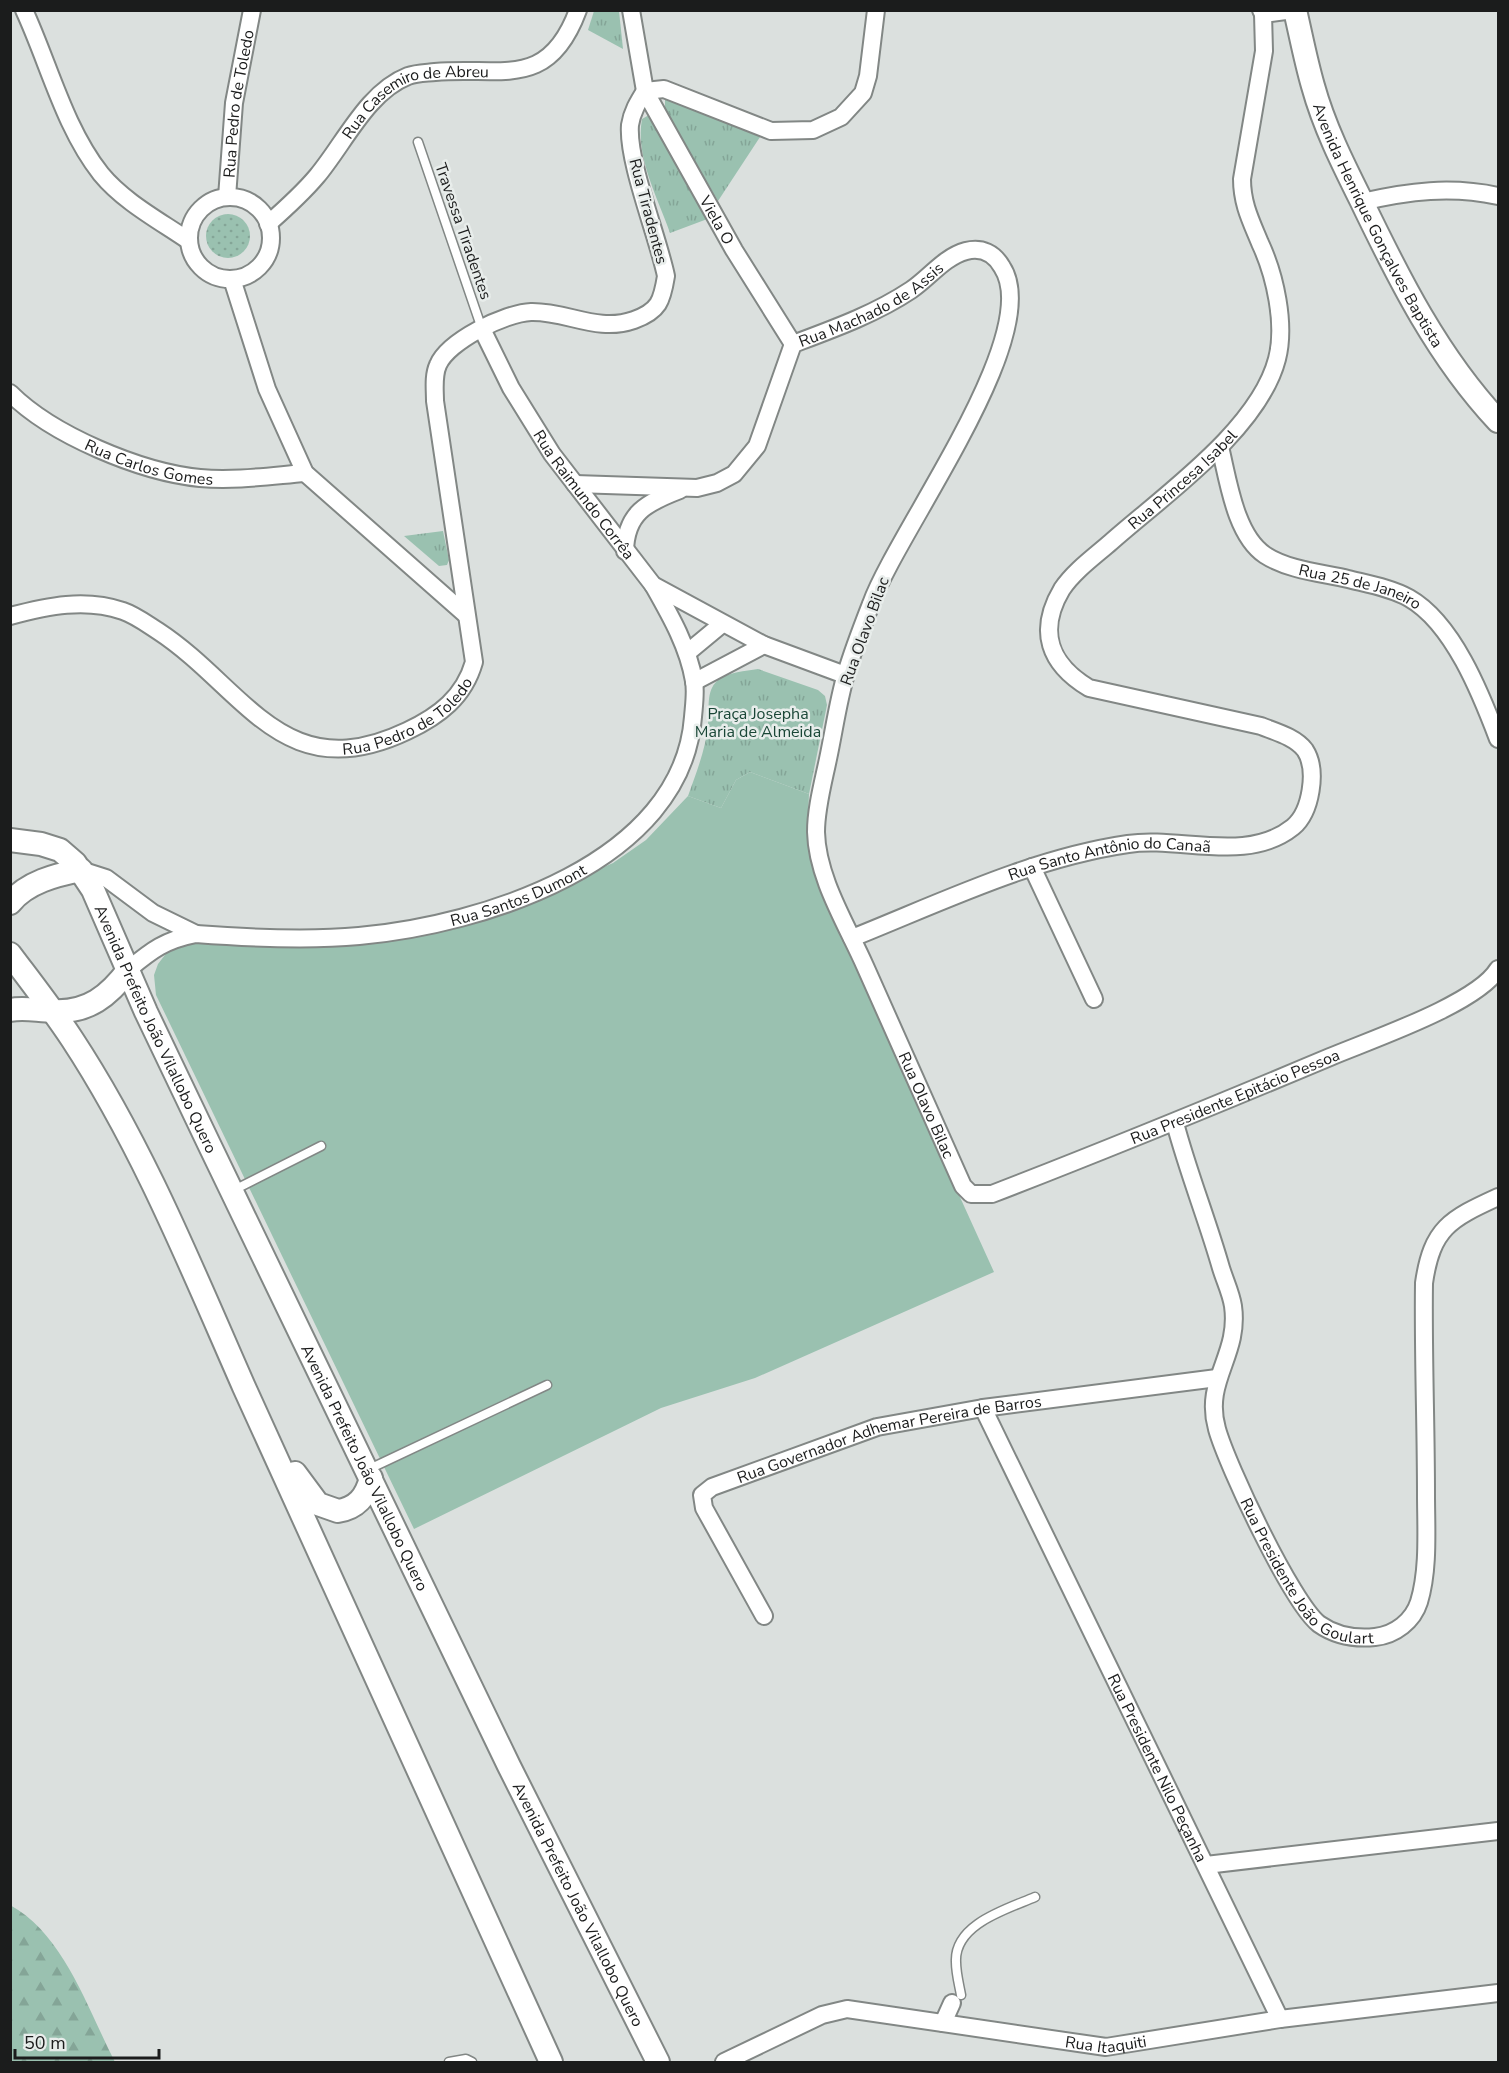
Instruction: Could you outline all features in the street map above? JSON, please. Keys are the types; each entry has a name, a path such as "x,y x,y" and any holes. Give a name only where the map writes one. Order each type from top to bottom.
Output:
{"main road":[{"name":"Avenida Henrique Gonçalves Baptista","path":"1294,10 1313,88 1342,161 1382,247 1419,314 1475,396 1498,421"},
{"path":"10,840 51,846 68,856 81,870 46,880 23,892 10,903"},
{"name":"Avenida Prefeito João Vilallobo Quero","path":"81,870 105,914 232,1191 509,1766 658,2062"},
{"path":"10,954 79,1050 149,1176 200,1283 278,1463 551,2062"},
{"path":"10,1010 23,1007 53,1011 80,1009 98,1002 114,989 129,969"},
{"path":"278,1463 298,1477 318,1504 332,1510 343,1510 360,1501 368,1491 369,1474"}],"street":[{"path":"24,10 80,141 102,174 125,197 189,241"},
{"name":"Rua Pedro de Toledo","path":"227,197 234,103 252,10"},
{"name":"Rua Casemiro de Abreu","path":"268,225 317,176 371,104 397,81 410,74 524,70 549,57 558,49 578,10"},
{"name":"Viela O","path":"631,10 645,91 734,250 793,344"},
{"path":"645,91 664,89 771,131 813,130 841,117 863,93 868,76 876,10"},
{"path":"1262,12 1294,10"},
{"name":"Rua Princesa Isabel","path":"1262,12 1264,51 1242,179 1242,195 1269,268 1280,339 1269,380 1251,410 1220,447 1089,561 1064,587 1053,607 1049,629 1052,649 1059,664 1069,676 1089,688 1262,726 1288,737 1305,751"},
{"name":"Rua Tiradentes","path":"465,614 435,401 438,365 460,340 482,329 530,312 558,315 600,326 621,325 654,310 663,296 666,276 633,152 630,127 637,103 645,91"},
{"path":"1362,202 1427,189 1473,191 1498,196"},
{"path":"227,197 240,198 252,204 262,213 271,237 264,261 250,273 232,279 219,278 203,268 192,254 189,241 190,228 204,207 213,201 227,197"},
{"name":"Rua Machado de Assis","path":"575,484 686,488 707,486 725,479 750,457 770,414 793,344 884,306 913,289 951,257 967,250 983,250 995,257"},
{"name":"Rua Olavo Bilac","path":"963,1186 852,938 825,872 816,832 845,675 876,590 979,401 1001,352 1011,316 1011,288 1004,269 995,257"},
{"path":"232,279 267,389 304,473 465,614"},
{"name":"Rua Raimundo Corrêa","path":"482,329 511,388 552,453 653,585 764,645 845,675"},
{"name":"Rua Carlos Gomes","path":"10,393 58,430 97,448 168,472 197,477 234,479 304,473"},
{"name":"Rua 25 de Janeiro","path":"1220,447 1238,515 1249,537 1264,555 1287,564 1384,588 1410,598 1431,616 1463,663 1498,739"},
{"name":"Rua Machado de Assis","path":"625,551 626,531 638,513 650,503 686,488"},
{"name":"Rua Santos Dumont","path":"129,969 156,947 172,939 195,934 357,936 441,923 511,902 573,874 637,831 664,800 680,771 691,739 694,682 687,652 674,622 653,585"},
{"name":"Rua Pedro de Toledo","path":"10,616 72,603 99,605 124,611 185,648 263,723 286,737 308,746 336,747 375,743 397,736 423,723 459,696 469,681 474,662 474,646 465,614"},
{"path":"687,652 722,624"},
{"path":"694,682 764,645"},
{"name":"Rua Santo Antônio do Canaã","path":"852,938 1058,858 1130,843 1171,842 1229,847 1274,837 1294,826 1305,810 1311,790 1310,771 1305,751"},
{"path":"1032,867 1095,999"},
{"path":"81,870 106,879 153,913 195,934"},
{"name":"Rua Presidente Epitácio Pessoa","path":"963,1186 971,1194 992,1194 1175,1123 1472,994 1493,979 1498,969"},
{"name":"Rua Presidente João Goulart","path":"1175,1123 1188,1172 1233,1306 1230,1352 1217,1378 1213,1394 1216,1428 1225,1454 1294,1593 1305,1609 1330,1631 1348,1637 1381,1636 1395,1631 1408,1621 1419,1603 1423,1575 1426,1492 1424,1283 1427,1262 1433,1244 1443,1228 1458,1215 1498,1197"},
{"name":"Rua Governador Adhemar Pereira de Barros","path":"764,1616 704,1508 702,1495 712,1486 866,1430 983,1408 1217,1378"},
{"name":"Rua Presidente Nilo Peçanha","path":"983,1408 1206,1864 1498,1831"},
{"path":"1206,1864 1280,2019"},
{"name":"Rua Itaquiti","path":"724,2062 834,2010 847,2008 1106,2048 1280,2019 1498,1993"},
{"path":"943,2023 957,1999"}],"lane":[{"name":"Travessa Tiradentes","path":"418,142 482,329"},
{"path":"232,1191 321,1146"},
{"path":"369,1474 547,1385"},
{"path":"957,1999 955,1960 965,1935 988,1917 1035,1897"},
{"path":"449,2062 466,2059 472,2062"}],"green space":[{"path":"594,11 619,11 623,49 588,30"},
{"path":"668,95 673,95 760,137 718,201 665,111 665,100"},
{"path":"649,115 710,218 670,233 649,177 642,148 642,119"},
{"path":"228,214 244,220 250,236 244,252 228,258 212,252 206,236 212,220"},
{"path":"443,531 449,560 447,565 439,566 404,536"},
{"name":"Praça Josepha Maria de Almeida","path":"758,669 818,690 825,696 827,705 809,794 750,772 736,780 721,808 688,796 705,743 710,695 714,684 727,675"},
{"path":"750,772 809,794 807,838 826,902 994,1272 755,1378 661,1408 414,1529 156,995 154,975 158,964 168,951 186,943 258,946 341,943 496,914 613,863 646,840 688,796 721,808 736,780"},
{"path":"10,1905 29,1918 60,1954 73,1975 115,2062 11,2062"}]}
